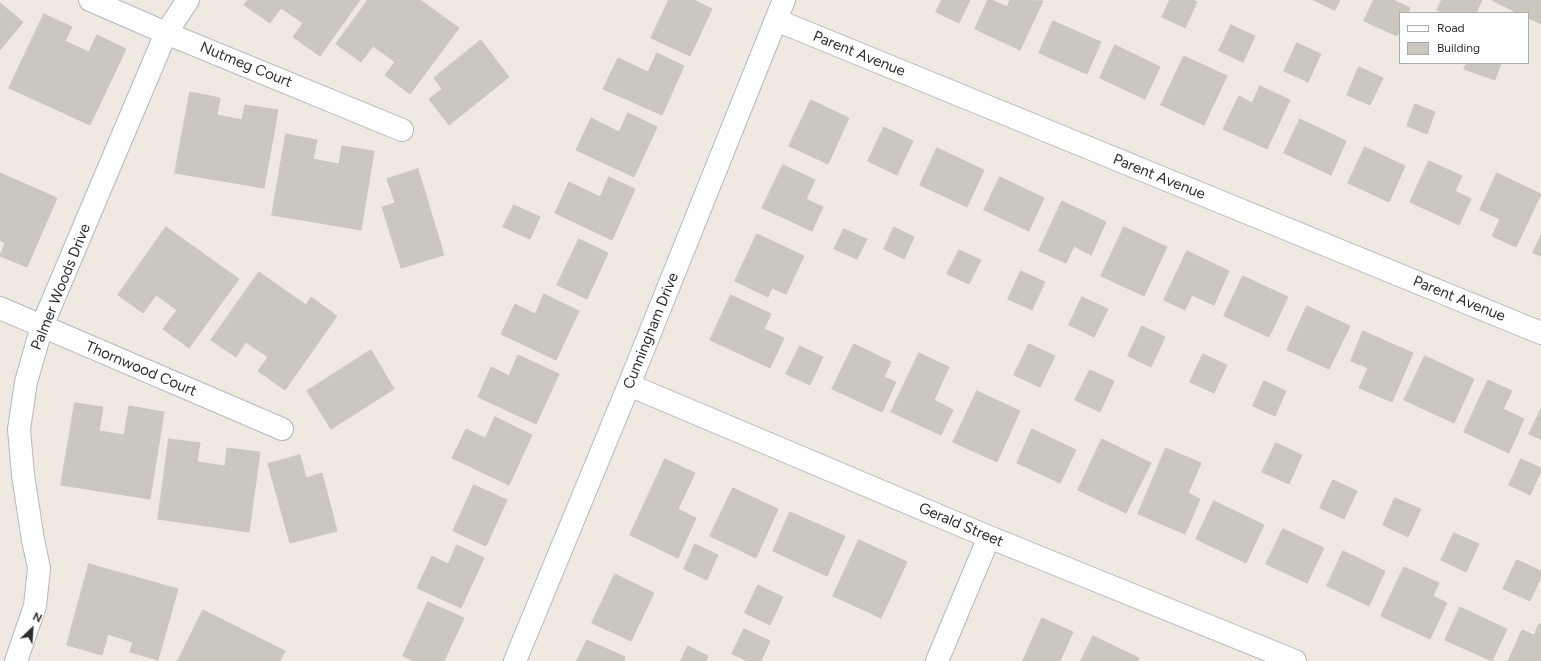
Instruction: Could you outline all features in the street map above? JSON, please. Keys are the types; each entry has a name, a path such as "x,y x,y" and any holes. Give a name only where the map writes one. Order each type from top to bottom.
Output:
{"street":[{"name":"Nutmeg Court","path":"90,0 166,33 402,130"},
{"name":"Palmer Woods Drive","path":"16,661 35,606 39,568 23,475 19,429 26,382 42,326 166,33 188,0"},
{"name":"Cunningham Drive","path":"515,661 629,385 784,0"},
{"name":"Parent Avenue","path":"776,20 1541,333"},
{"name":"Thornwood Court","path":"0,308 282,429"},
{"name":"Gerald Street","path":"629,385 989,537 1295,661"},
{"path":"937,661 989,537"}],"building":[{"path":"248,0 360,0 320,56 293,37 303,23 281,8 270,23 244,5"},
{"path":"368,0 420,0 459,28 410,94 385,75 395,62 373,46 361,62 336,44"},
{"path":"669,0 694,0 712,9 690,56 651,38"},
{"path":"942,0 970,0 959,23 936,12"},
{"path":"988,0 992,0 1007,7 1010,0 1043,1 1020,50 975,29"},
{"path":"1170,0 1193,0 1197,2 1185,28 1162,17"},
{"path":"1314,0 1340,0 1335,10"},
{"path":"1374,0 1393,0 1410,8 1408,12 1399,12 1399,32 1397,36 1364,21"},
{"path":"1442,0 1482,0 1476,12 1442,12 1437,10"},
{"path":"1541,0 1541,24 1529,18 1529,12 1516,12 1493,1"},
{"path":"0,3 23,22 0,50"},
{"path":"44,14 72,27 65,41 89,52 97,35 126,49 90,125 9,88"},
{"path":"1053,21 1101,42 1087,74 1039,53"},
{"path":"1231,25 1255,36 1243,62 1219,51"},
{"path":"481,40 509,77 449,125 429,99 442,89 434,78"},
{"path":"1297,43 1321,54 1308,82 1284,71"},
{"path":"1115,45 1160,67 1145,99 1100,78"},
{"path":"657,53 684,66 662,115 603,89 618,58 648,72"},
{"path":"1184,56 1227,76 1204,125 1161,105"},
{"path":"1466,64 1501,64 1495,80 1464,69"},
{"path":"1359,67 1383,78 1370,105 1347,95"},
{"path":"1260,86 1290,100 1267,149 1223,129 1239,96 1252,103"},
{"path":"190,92 220,98 217,115 242,120 245,105 278,110 264,188 175,173"},
{"path":"811,100 849,118 828,164 789,146"},
{"path":"1415,104 1435,112 1427,134 1407,126"},
{"path":"628,113 657,127 634,177 576,150 591,118 619,132"},
{"path":"1300,119 1346,141 1331,175 1284,153"},
{"path":"884,127 913,141 897,175 868,161"},
{"path":"286,134 317,140 313,159 339,164 342,146 374,151 361,230 272,215"},
{"path":"1365,147 1405,166 1389,202 1348,183"},
{"path":"937,148 984,170 967,207 920,185"},
{"path":"1429,161 1462,176 1455,191 1471,199 1459,225 1410,202"},
{"path":"783,165 815,180 806,199 823,207 812,231 762,208"},
{"path":"418,169 444,255 401,268 382,207 395,203 387,179"},
{"path":"0,173 57,198 27,267 0,256 5,243 0,240"},
{"path":"1497,173 1541,194 1516,247 1492,236 1500,219 1480,210"},
{"path":"609,177 635,189 612,240 555,213 569,182 600,197"},
{"path":"1000,177 1044,198 1029,231 984,210"},
{"path":"1062,201 1106,222 1091,255 1074,246 1066,263 1039,251"},
{"path":"514,205 540,217 530,239 503,227"},
{"path":"166,227 239,279 189,348 163,329 177,310 156,295 143,313 118,295"},
{"path":"894,227 914,237 904,259 884,249"},
{"path":"1124,227 1167,247 1144,296 1101,276"},
{"path":"844,229 867,239 857,259 834,249"},
{"path":"757,234 804,256 786,294 772,288 768,297 735,281"},
{"path":"1541,235 1541,256 1533,253"},
{"path":"579,239 608,253 587,299 557,285"},
{"path":"959,250 981,260 969,284 947,274"},
{"path":"1187,251 1229,271 1214,305 1192,295 1185,310 1164,300"},
{"path":"1021,271 1045,282 1032,310 1008,299"},
{"path":"259,272 306,305 311,297 337,316 285,390 258,371 268,357 246,342 236,357 211,340"},
{"path":"1243,276 1288,297 1269,337 1224,316"},
{"path":"544,294 579,311 556,360 501,334 515,304 535,314"},
{"path":"731,295 771,314 764,329 784,338 770,368 710,340"},
{"path":"1082,297 1108,309 1094,337 1069,325"},
{"path":"1307,306 1350,326 1329,369 1287,350"},
{"path":"1142,326 1165,337 1151,367 1128,356"},
{"path":"1363,331 1413,353 1392,402 1359,388 1368,368 1351,361"},
{"path":"854,344 891,362 884,377 896,382 882,412 832,389"},
{"path":"1029,344 1055,356 1040,387 1014,375"},
{"path":"800,346 823,357 810,385 786,374"},
{"path":"371,350 394,389 331,429 307,391"},
{"path":"919,353 949,367 934,400 953,410 941,435 891,412"},
{"path":"1203,354 1227,365 1214,393 1190,382"},
{"path":"518,355 559,374 536,424 478,397 491,367 509,376"},
{"path":"1425,356 1474,379 1454,423 1404,400"},
{"path":"1090,370 1114,381 1100,412 1075,400"},
{"path":"1488,380 1512,391 1503,409 1524,419 1509,453 1464,432"},
{"path":"1264,381 1286,391 1275,416 1253,406"},
{"path":"977,391 1020,411 997,462 953,442"},
{"path":"75,403 103,407 99,431 124,435 129,406 164,412 150,499 61,485"},
{"path":"1541,409 1541,439 1529,434"},
{"path":"495,417 532,435 509,485 452,458 466,429 485,438"},
{"path":"1032,429 1076,450 1060,483 1017,463"},
{"path":"169,439 200,443 197,462 225,466 227,448 260,452 249,532 158,519"},
{"path":"1102,439 1151,463 1126,513 1078,490"},
{"path":"1276,443 1302,455 1289,484 1262,472"},
{"path":"1166,448 1201,463 1188,493 1200,499 1185,534 1138,514"},
{"path":"300,455 306,478 322,473 337,531 290,543 268,464"},
{"path":"665,459 695,473 678,509 696,518 678,558 630,535"},
{"path":"1521,459 1541,468 1530,495 1509,485"},
{"path":"1333,480 1357,491 1344,519 1320,508"},
{"path":"474,485 507,500 486,546 453,531"},
{"path":"733,488 778,509 756,558 710,536"},
{"path":"1395,498 1421,509 1408,537 1383,525"},
{"path":"1214,501 1264,525 1246,563 1196,539"},
{"path":"790,512 845,536 827,576 773,551"},
{"path":"1283,529 1324,548 1307,583 1266,564"},
{"path":"1454,533 1479,544 1466,572 1441,560"},
{"path":"859,540 907,562 881,618 833,596"},
{"path":"695,544 718,555 707,580 684,569"},
{"path":"457,545 484,558 461,608 417,588 432,556 448,564"},
{"path":"1343,551 1385,571 1369,606 1327,586"},
{"path":"1517,560 1541,571 1541,577 1530,601 1503,589"},
{"path":"89,564 178,589 158,660 130,652 133,642 108,634 102,655 67,645"},
{"path":"1404,567 1439,583 1433,596 1447,603 1430,639 1381,616"},
{"path":"615,574 654,593 631,641 592,623"},
{"path":"758,585 783,597 770,625 745,613"},
{"path":"428,602 464,618 444,661 414,661 403,656"},
{"path":"1460,607 1507,629 1492,661 1445,640"},
{"path":"203,610 285,651 280,661 178,661"},
{"path":"1042,618 1073,632 1060,661 1023,661"},
{"path":"1539,624 1541,624 1541,661 1508,661 1522,630 1534,635"},
{"path":"744,629 770,641 761,661 748,661 732,654"},
{"path":"1093,636 1139,658 1138,661 1081,661"},
{"path":"587,640 625,657 624,661 577,661"},
{"path":"688,646 708,656 706,661 681,661"}]}
